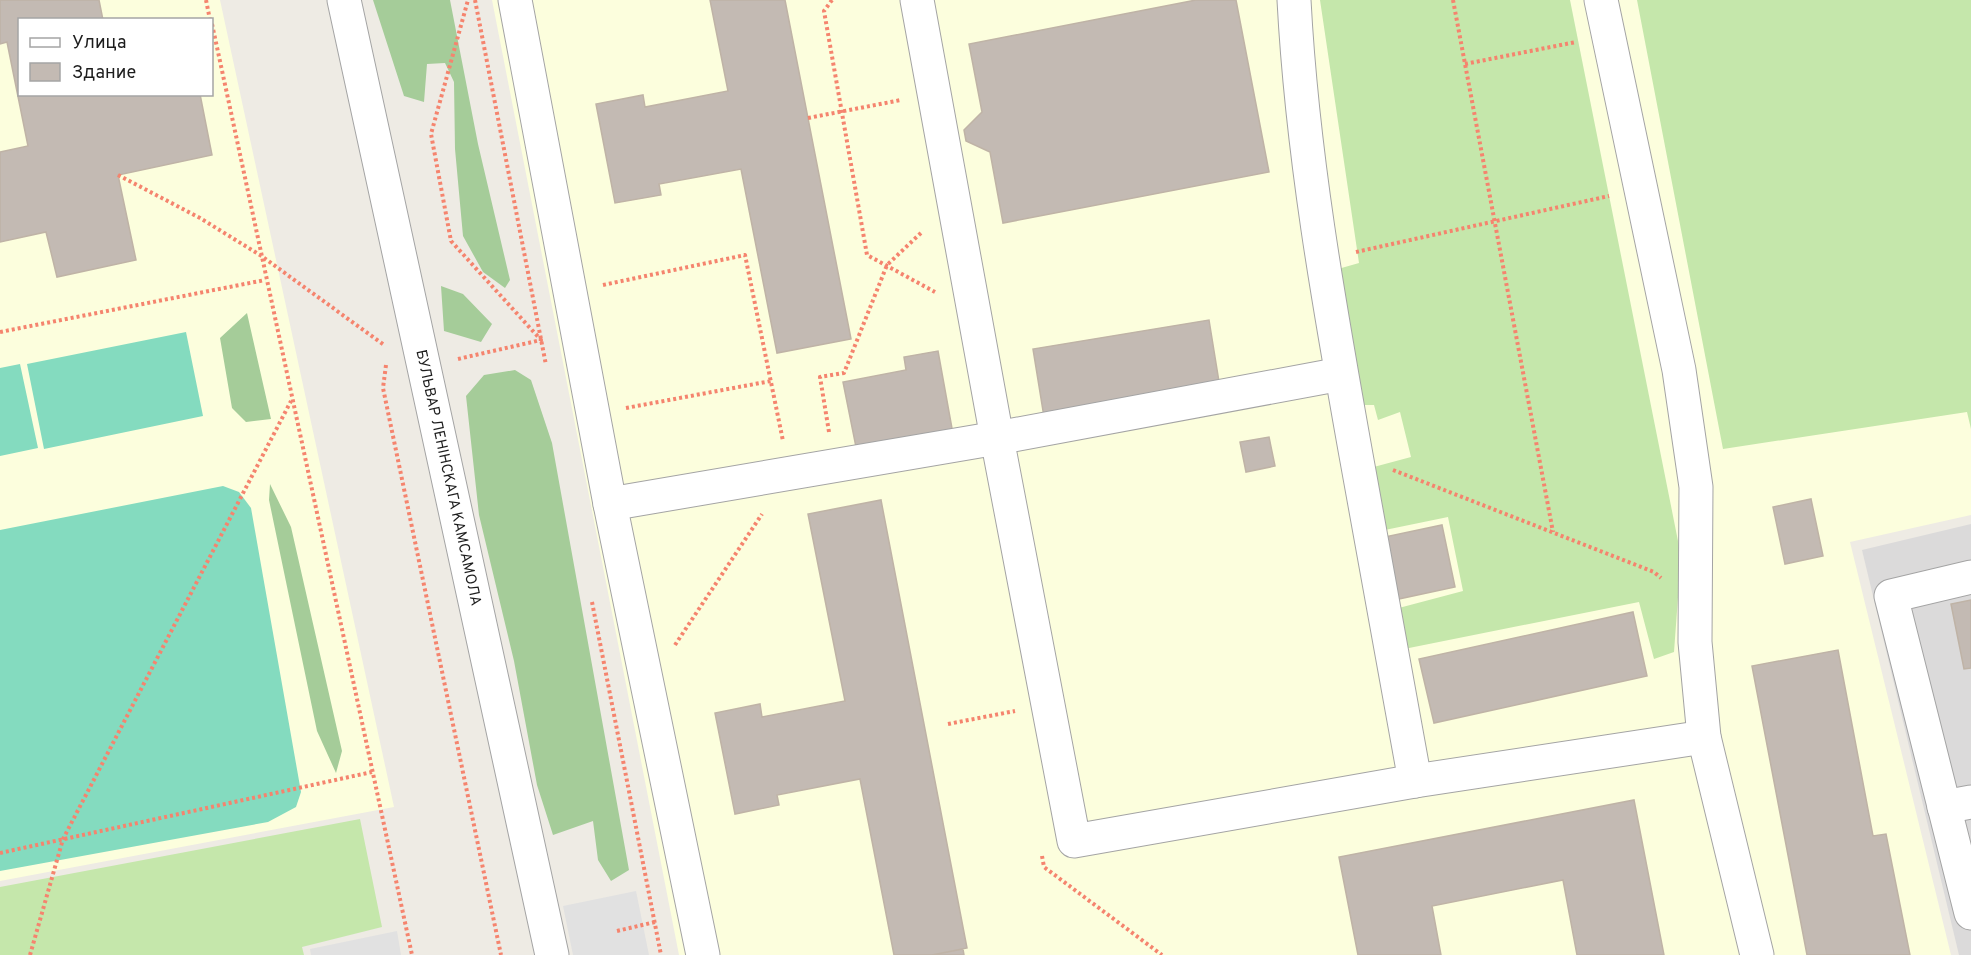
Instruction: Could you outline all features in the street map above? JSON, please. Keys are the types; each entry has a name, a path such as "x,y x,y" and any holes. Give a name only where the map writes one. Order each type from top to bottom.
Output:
{"street":[{"name":"БУЛЬВАР ЛЕНІНСКАГА КАМСАМОЛА","path":"344,0 552,955"},
{"path":"515,0 610,504 703,955"},
{"path":"917,0 1074,841 1415,782 1704,737"},
{"path":"1294,0 1298,85 1323,259 1341,374 1415,782"},
{"path":"1600,0 1679,370 1696,487 1695,610 1704,737 1757,955"},
{"path":"610,504 997,438 1341,374"},
{"path":"1971,577 1891,596 1958,804 1971,913"}],"path":[{"path":"206,0 210,18"},
{"path":"468,0 431,134 451,241 541,340"},
{"path":"832,0 824,11 867,255 975,314"},
{"path":"1453,0 1553,532"},
{"path":"213,29 265,280 412,955"},
{"path":"1465,64 1608,36"},
{"path":"898,89 902,111"},
{"path":"808,118 934,94"},
{"path":"118,175 200,218 260,255"},
{"path":"1323,259 1641,189"},
{"path":"835,465 820,377 844,373 887,265 923,233 921,222"},
{"path":"601,285 745,255 790,473 671,651"},
{"path":"0,332 265,280"},
{"path":"388,358 383,388 501,955"},
{"path":"625,408 771,381"},
{"path":"30,955 63,839 291,400"},
{"path":"1356,455 1654,572 1695,610"},
{"path":"948,724 1048,705"},
{"path":"0,853 372,772"},
{"path":"617,932 655,922"}],"shaded area":[{"path":"0,0 220,0 394,807 0,881"},
{"path":"492,0 1971,0 1971,515 1850,542 1951,955 679,955"},
{"path":"1971,524 1971,955 1959,955 1862,550"},
{"path":"636,891 649,955 573,955 563,906"},
{"path":"397,931 401,955 311,955 310,949"}],"green space":[{"path":"373,0 450,0 478,144 510,280 505,288 483,272 463,236 455,149 454,82 445,63 427,64 424,102 404,96"},
{"path":"1320,0 1570,0 1681,556 1674,652 1654,659 1639,602 1404,649 1395,609 1463,591 1448,517 1380,531 1370,468 1411,457 1400,412 1378,420 1374,405 1364,405 1338,269 1359,263"},
{"path":"1637,0 1971,0 1971,429 1967,412 1723,449"},
{"path":"441,286 463,294 492,324 481,342 444,331"},
{"path":"247,313 271,419 246,422 232,408 220,338"},
{"path":"186,332 203,416 44,449 27,364"},
{"path":"20,364 38,448 0,456 0,368"},
{"path":"515,370 531,380 552,443 629,870 611,881 598,860 593,821 553,835 537,785 514,661 479,515 466,396 484,375"},
{"path":"270,484 291,527 342,751 336,773 317,731 269,500"},
{"path":"223,486 239,492 251,508 301,792 296,807 268,822 0,871 0,530"},
{"path":"360,819 382,927 302,947 304,955 0,955 0,887"}],"building":[{"path":"0,0 99,0 103,18 18,18 18,96 200,96 212,155 118,175 136,260 57,277 46,232 0,242 0,152 28,146 7,42 0,44"},
{"path":"710,0 785,0 851,339 777,353 741,169 659,184 661,195 615,203 596,104 643,95 645,107 728,91"},
{"path":"1196,0 1236,0 1269,172 1003,223 990,152 966,141 964,130 982,112 969,44"},
{"path":"1209,320 1220,388 1044,417 1033,349"},
{"path":"938,351 953,434 857,452 843,382 906,370 904,357"},
{"path":"1269,437 1275,466 1246,472 1240,442"},
{"path":"1811,499 1823,556 1785,564 1773,507"},
{"path":"881,500 967,948 932,955 894,955 860,779 777,795 779,805 735,814 715,713 760,704 762,717 845,701 808,514"},
{"path":"1442,525 1455,587 1394,600 1380,538"},
{"path":"1971,600 1971,668 1964,669 1951,604"},
{"path":"1633,612 1647,676 1434,723 1419,659"},
{"path":"1838,650 1873,836 1886,834 1910,955 1807,955 1752,666"},
{"path":"1634,800 1664,955 1577,955 1563,880 1432,906 1441,955 1358,955 1339,857"},
{"path":"963,949 964,955 932,955"}]}
